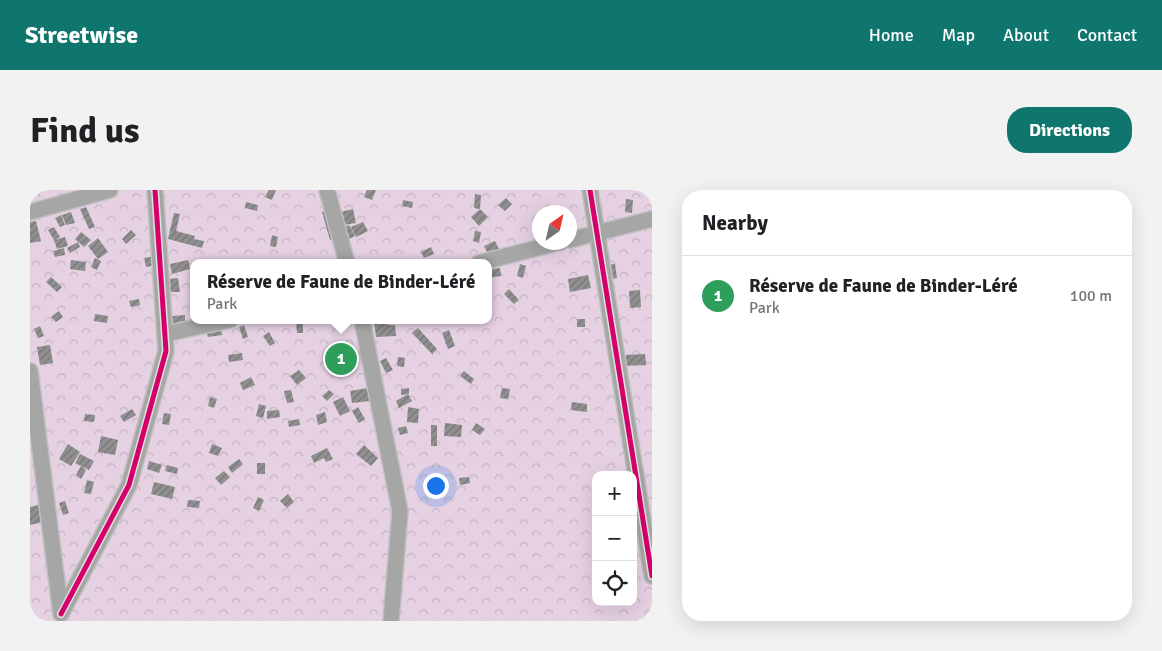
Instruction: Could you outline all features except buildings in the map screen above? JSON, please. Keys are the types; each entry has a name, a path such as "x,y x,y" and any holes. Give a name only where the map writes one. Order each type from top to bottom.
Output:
{"street":[{"path":"30,212 110,190"},
{"path":"30,371 61,614 128,485 166,351 154,190"},
{"path":"327,190 346,259"},
{"path":"590,190 652,576"},
{"path":"577,238 652,219"},
{"path":"492,260 532,249"},
{"path":"165,334 211,324"},
{"path":"363,324 400,511 391,621"}],"green space":[{"path":"30,190 652,190 652,621 30,621"}],"cycle path":[{"path":"61,614 129,485 166,351 155,190"},
{"path":"590,190 652,576"}],"place":[{"name":"Réserve de Faune de Binder-Léré","path":"341,359"}]}
